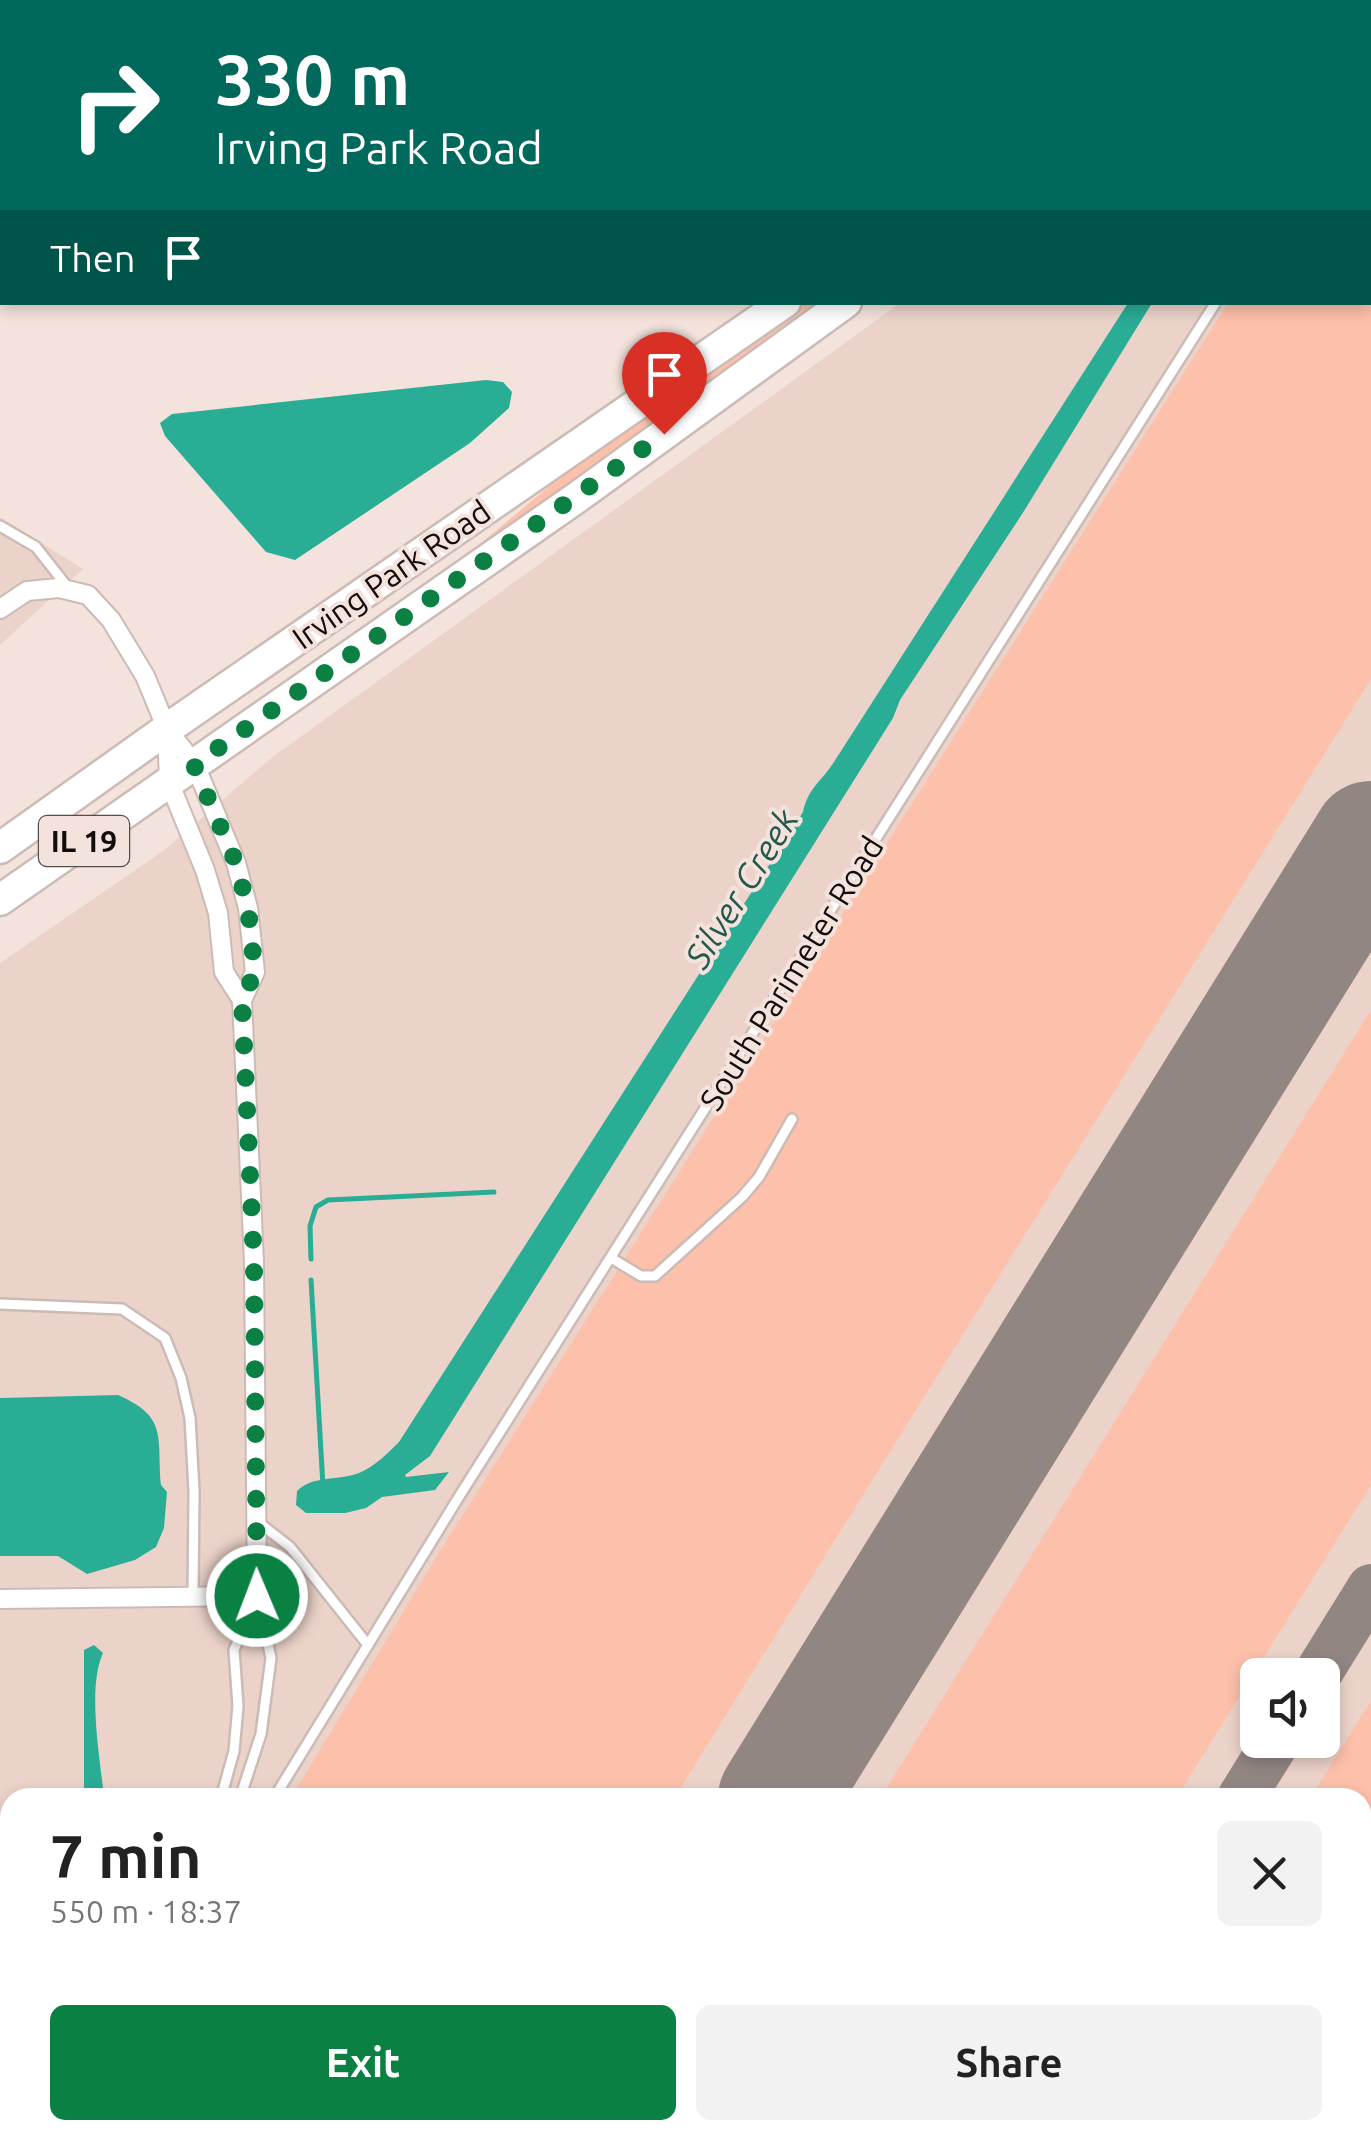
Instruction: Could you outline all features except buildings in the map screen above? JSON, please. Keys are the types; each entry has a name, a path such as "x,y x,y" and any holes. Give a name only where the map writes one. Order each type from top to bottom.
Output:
{"main road":[{"name":"Irving Park Road","path":"0,900 579,496 842,305"},
{"name":"Irving Park Road","path":"0,848 769,307"}],"street":[{"path":"0,609 26,591 59,588 88,595 111,620 145,676 167,729 218,912 224,972 242,1000"},
{"path":"0,1599 257,1596 254,1262 242,1000 255,972 248,908 236,863 182,773 167,729"}],"lane":[{"name":"South Parimeter Road","path":"280,1788 1214,305"},
{"path":"0,526 36,547 71,591"},
{"path":"611,1258 640,1276 655,1276 759,1178 792,1119"},
{"path":"0,1304 122,1309 164,1338 182,1378 190,1418 192,1597"},
{"path":"256,1520 290,1547 368,1645"},
{"path":"224,1788 234,1751 238,1706 234,1650 257,1596"},
{"path":"243,1788 261,1734 271,1658 257,1596"}],"shaded area":[{"path":"803,305 823,305 477,552 474,549 612,434"},
{"path":"897,305 1371,305 1371,1788 0,1788 0,963 163,851 270,759"},
{"path":"1127,305 1151,305 430,1456 405,1475 449,1472 435,1490 382,1497 366,1508 345,1513 306,1513 296,1505 297,1491 303,1486 359,1473 399,1442"},
{"path":"1227,305 1371,305 1371,679 681,1788 297,1788 440,1551"},
{"path":"486,380 503,382 512,392 509,408 470,443 295,560 266,552 165,436 160,423 172,414"},
{"path":"0,517 83,569 0,645"},
{"path":"1371,1010 1371,1485 1263,1658 1240,1658 1240,1696 1183,1788 887,1788"},
{"path":"118,1395 145,1411 157,1430 161,1485 167,1492 164,1528 156,1547 135,1560 87,1574 58,1556 0,1556 0,1398"},
{"path":"94,1645 103,1653 95,1704 103,1788 84,1788 84,1650"},
{"path":"1371,1701 1371,1788 1317,1788 1335,1758 1340,1758 1340,1751"}],"waterway":[{"path":"311,1259 310,1226 316,1207 328,1200 494,1192"},
{"path":"311,1280 323,1486"}],"taxiway":[{"path":"1328,1658 1371,1588"},
{"path":"1247,1788 1266,1758"}],"runway":[{"path":"783,1788 1371,840"}],"route":[{"path":"257,1596 254,1262 242,1000 255,972 248,908 236,863 194,765 664,434"}],"water label":[{"name":"Silver Creek","path":"741,888"}]}
